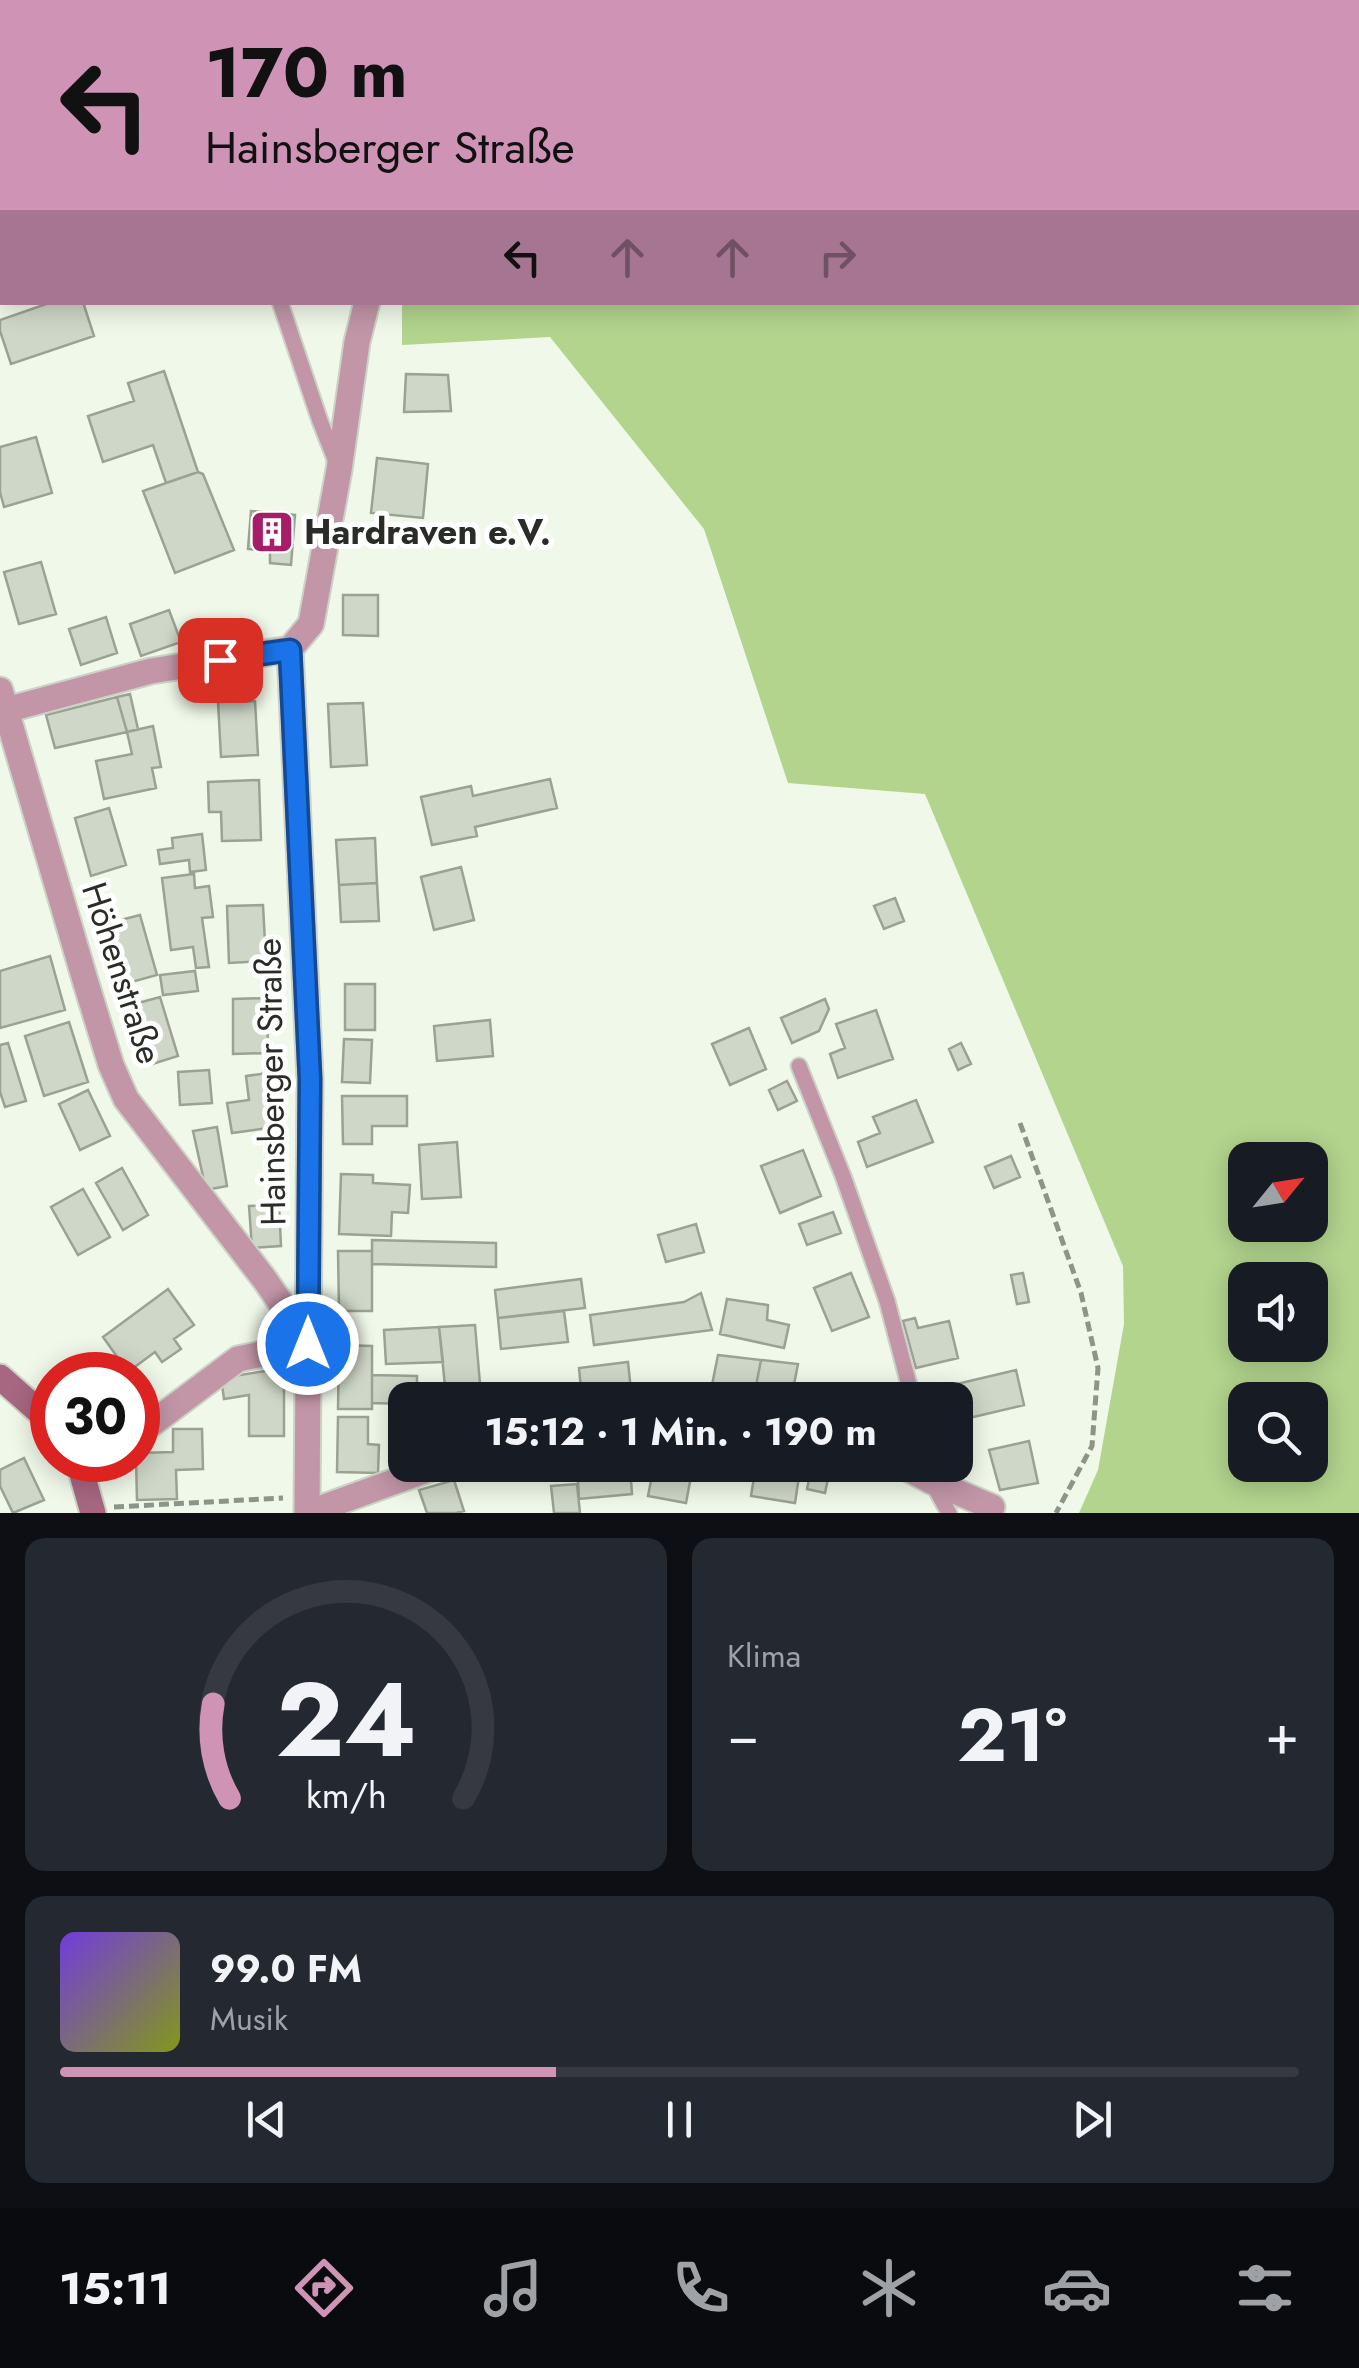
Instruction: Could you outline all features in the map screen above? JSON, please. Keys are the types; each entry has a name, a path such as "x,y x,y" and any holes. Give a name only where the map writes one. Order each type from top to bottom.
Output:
{"main road":[{"path":"0,1378 30,1404"},
{"path":"87,1482 92,1511"}],"street":[{"path":"3,700 151,671 290,650 311,624 366,305"},
{"name":"Hainsberger Straße","path":"290,650 310,1079 308,1513"},
{"name":"Höhenstraße","path":"3,700 84,980 126,1100 265,1280 308,1344"},
{"path":"160,1418 238,1359 308,1344"},
{"path":"308,1513 393,1482"},
{"path":"939,1482 996,1510"}],"lane":[{"path":"281,305 340,470"},
{"path":"799,1066 887,1300 908,1382"},
{"path":"924,1482 949,1513"}],"path":[{"path":"1020,1123 1081,1293 1098,1368 1092,1446 1056,1513"},
{"path":"92,1511 276,1498"}],"green space":[{"path":"402,305 1359,305 1359,1513 1079,1513 1098,1470 1124,1324 1123,1266 925,794 788,783 704,529 550,337 402,345"}],"building":[{"path":"43,305 84,305 94,336 11,364 0,320"},
{"path":"164,371 198,472 166,483 153,445 103,462 88,416 134,401 128,383"},
{"path":"406,374 448,375 451,411 404,412"},
{"path":"36,437 52,493 4,507 0,447"},
{"path":"377,458 428,464 423,518 371,513"},
{"path":"198,472 203,474 234,550 175,573 143,491"},
{"name":"Hardraven e.V.","path":"251,511 295,515 291,565 270,563 270,552 248,549"},
{"path":"41,562 56,614 19,624 4,572"},
{"path":"343,595 378,595 378,636 343,635"},
{"path":"169,610 181,642 141,656 130,624"},
{"path":"106,617 117,653 81,665 69,629"},
{"path":"130,694 138,729 127,732 117,697"},
{"path":"117,697 127,732 55,748 46,715"},
{"path":"255,701 258,755 221,757 218,702"},
{"path":"363,703 367,765 331,767 328,704"},
{"path":"153,726 161,767 152,768 156,788 104,799 96,761 132,754 127,732"},
{"path":"550,779 557,808 475,827 477,836 432,845 421,797 471,786 473,796"},
{"path":"259,780 261,840 222,841 221,812 209,812 208,782"},
{"path":"109,808 126,865 91,876 75,818"},
{"path":"202,834 206,870 190,872 189,860 160,864 158,850 173,848 172,838"},
{"path":"375,838 377,883 339,885 336,840"},
{"path":"461,867 474,920 434,930 421,877"},
{"path":"194,874 195,888 209,886 213,917 202,918 209,967 196,968 193,947 171,950 162,878"},
{"path":"377,883 379,921 341,922 339,885"},
{"path":"895,898 904,921 884,929 874,906"},
{"path":"263,905 266,961 229,963 227,906"},
{"path":"140,915 157,975 121,985 105,924"},
{"path":"50,956 65,1010 0,1028 0,971"},
{"path":"195,971 198,991 163,995 160,975"},
{"path":"345,984 375,984 375,1030 345,1030"},
{"path":"160,997 178,1056 143,1067 127,1006"},
{"path":"267,998 268,1053 233,1054 233,999"},
{"path":"825,999 829,1009 819,1031 792,1043 781,1018"},
{"path":"876,1010 893,1059 838,1078 830,1054 845,1048 836,1024"},
{"path":"490,1020 493,1056 437,1061 434,1026"},
{"path":"69,1022 88,1082 44,1096 25,1036"},
{"path":"749,1028 766,1069 730,1085 712,1044"},
{"path":"344,1039 372,1040 370,1083 342,1082"},
{"path":"8,1043 26,1101 5,1107 0,1092 0,1045"},
{"path":"961,1043 971,1064 958,1070 949,1049"},
{"path":"209,1070 212,1103 180,1105 178,1072"},
{"path":"268,1073 275,1127 232,1133 227,1103 249,1100 246,1076"},
{"path":"787,1081 797,1101 778,1110 769,1090"},
{"path":"88,1090 110,1136 80,1150 59,1104"},
{"path":"342,1096 407,1096 407,1126 372,1126 372,1144 343,1144"},
{"path":"916,1100 933,1142 867,1167 858,1142 880,1133 873,1117"},
{"path":"217,1127 227,1186 206,1190 193,1131"},
{"path":"457,1142 461,1197 422,1199 419,1145"},
{"path":"803,1150 821,1196 780,1213 761,1166"},
{"path":"1011,1156 1020,1177 994,1188 985,1167"},
{"path":"122,1168 148,1215 123,1230 96,1183"},
{"path":"341,1174 373,1175 373,1183 410,1185 408,1213 392,1212 391,1236 339,1234"},
{"path":"83,1189 110,1237 78,1255 51,1207"},
{"path":"279,1205 281,1246 252,1248 249,1206"},
{"path":"833,1212 841,1233 807,1245 799,1224"},
{"path":"696,1224 704,1252 666,1262 658,1235"},
{"path":"372,1240 496,1243 496,1267 372,1264"},
{"path":"338,1251 372,1251 372,1311 339,1311"},
{"path":"851,1273 869,1317 832,1331 814,1288"},
{"path":"1023,1273 1029,1302 1017,1304 1011,1275"},
{"path":"581,1279 585,1308 498,1318 495,1290"},
{"path":"168,1289 194,1325 174,1339 181,1349 162,1362 160,1352 114,1352 103,1337"},
{"path":"701,1293 712,1330 594,1345 590,1315 684,1302"},
{"path":"727,1299 768,1305 767,1320 789,1325 784,1348 720,1334"},
{"path":"564,1311 568,1342 501,1349 498,1318"},
{"path":"915,1318 918,1328 949,1321 958,1358 916,1368 903,1321"},
{"path":"475,1325 480,1382 445,1382 439,1327"},
{"path":"439,1327 443,1362 386,1364 384,1330"},
{"path":"339,1345 372,1346 372,1409 338,1409"},
{"path":"718,1355 761,1360 757,1382 713,1382"},
{"path":"761,1360 798,1364 794,1382 757,1382"},
{"path":"628,1362 630,1382 580,1382 579,1368"},
{"path":"272,1370 284,1383 284,1436 249,1436 249,1395 224,1399 221,1378"},
{"path":"1016,1370 1024,1405 973,1417 973,1382 965,1382"},
{"path":"372,1375 417,1376 417,1382 388,1382 388,1403 372,1403"},
{"path":"338,1417 368,1417 368,1444 379,1445 378,1473 337,1472"},
{"path":"173,1429 202,1429 203,1469 176,1470 177,1499 137,1500 137,1482 160,1482 160,1452 173,1452"},
{"path":"1029,1441 1038,1483 1000,1490 989,1450"},
{"path":"24,1458 30,1482 35,1482 44,1500 13,1513 0,1486 0,1470"},
{"path":"455,1482 464,1511 427,1513 419,1490"},
{"path":"578,1482 631,1482 632,1494 579,1499"},
{"path":"651,1482 690,1482 686,1503 648,1496"},
{"path":"753,1482 798,1482 795,1503 751,1496"},
{"path":"808,1482 827,1482 825,1493 807,1489"},
{"path":"577,1484 580,1513 554,1513 551,1486"}],"place":[{"name":"Hardraven e.V.","path":"272,532"}],"route":[{"path":"220,660 290,650 310,1079 308,1344"}]}
